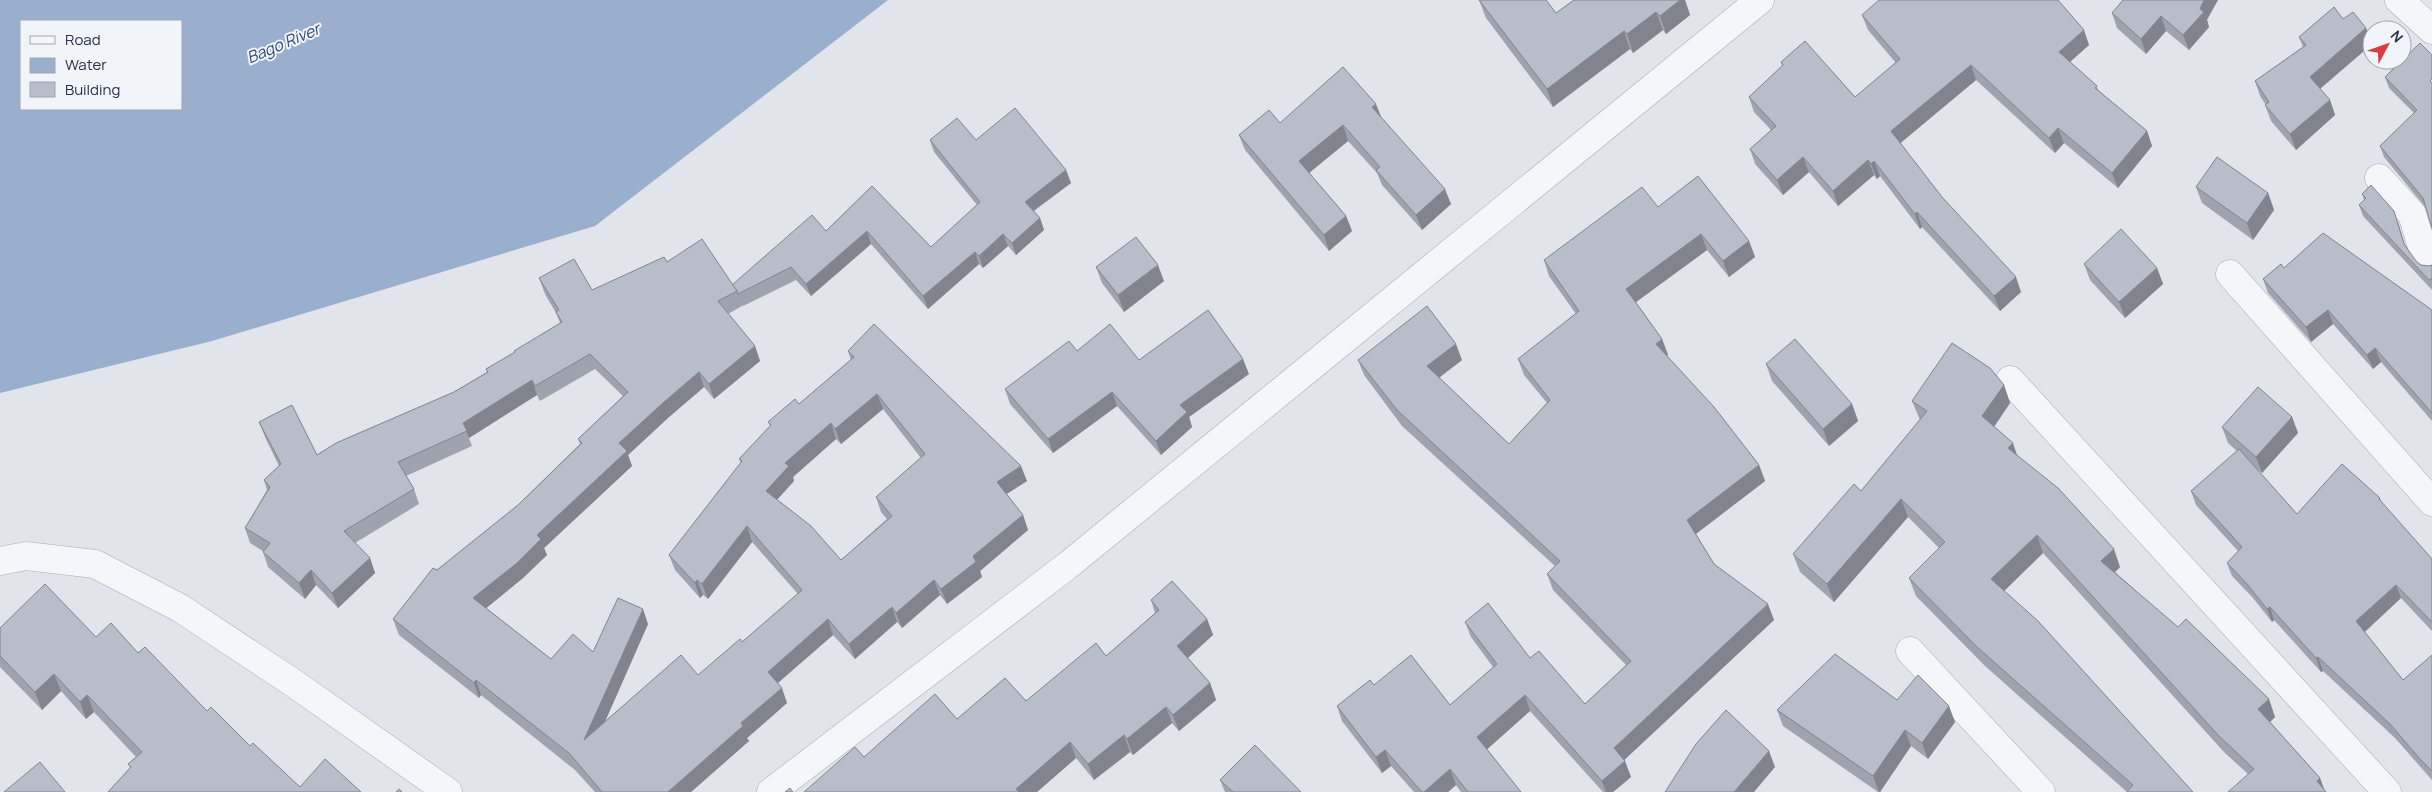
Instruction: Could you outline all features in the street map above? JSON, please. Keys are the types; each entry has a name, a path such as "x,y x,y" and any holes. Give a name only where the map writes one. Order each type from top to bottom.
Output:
{"street":[{"path":"771,792 1067,566 1760,0"},
{"path":"2399,0 2432,30"},
{"path":"2379,178 2412,214 2423,250 2432,262"},
{"path":"2230,274 2432,502"},
{"path":"2010,380 2387,792"},
{"path":"0,561 26,556 95,564 180,608 292,682 448,792"},
{"path":"1910,651 2041,792"}],"water":[{"name":"Bago River","path":"0,0 888,0 595,226 212,341 0,393"}],"building":[{"path":"1479,0 1546,0 1556,13 1574,0 1680,0 1660,16 1656,12 1627,34 1624,31 1547,89"},
{"path":"1879,0 2058,0 2084,30 2059,52 2097,86 2095,88 2147,131 2112,173 2058,128 2049,138 1971,65 1891,131 1942,197 2016,277 1994,296 1917,212 1915,214 1874,161 1871,164 1868,160 1833,191 1803,157 1777,180 1750,149 1776,126 1749,97 1783,65 1781,62 1805,41 1855,97 1900,59 1862,15"},
{"path":"2123,0 2204,0 2200,9 2204,12 2183,35 2161,16 2141,39 2112,13"},
{"path":"2334,7 2343,19 2353,12 2362,23 2362,32 2310,77 2330,100 2290,134 2265,105 2269,102 2255,81 2306,45 2299,37"},
{"path":"2420,43 2432,55 2432,79 2430,81 2432,83 2432,228 2423,198 2380,146 2417,110 2385,77 2392,70 2412,70 2412,51"},
{"path":"1343,67 1376,104 1372,107 1445,189 1416,215 1376,170 1380,167 1343,125 1299,161 1346,216 1324,235 1239,135 1269,110 1280,123"},
{"path":"1015,108 1066,170 1025,202 1040,218 1012,243 1003,234 979,256 975,252 923,296 867,231 806,284 791,267 738,294 732,285 812,215 826,231 872,186 931,247 980,202 930,140 957,118 976,140"},
{"path":"2217,157 2268,193 2247,223 2196,187"},
{"path":"1698,176 1749,241 1723,261 1701,234 1626,289 1662,339 1656,344 1714,407 1759,465 1687,520 1714,564 1768,604 1614,748 1625,761 1602,781 1525,695 1477,737 1521,792 1468,792 1450,769 1422,792 1385,750 1376,757 1337,706 1370,680 1374,685 1411,655 1450,705 1497,664 1465,622 1488,603 1530,658 1539,651 1585,704 1631,661 1547,574 1560,561 1397,410 1358,360 1427,306 1456,344 1427,366 1509,444 1550,400 1518,359 1579,311 1544,260 1642,187 1658,207"},
{"path":"2371,185 2394,211 2404,244 2416,261 2421,265 2432,265 2432,279 2429,280 2359,205 2366,198 2362,194"},
{"path":"2121,229 2157,268 2119,302 2084,264"},
{"path":"2323,233 2432,310 2432,413 2375,348 2367,355 2328,310 2306,327 2263,279 2281,264 2284,268"},
{"path":"1136,237 1158,265 1118,295 1096,267"},
{"path":"702,239 737,291 718,301 755,346 709,384 699,372 664,402 619,443 627,451 537,535 541,539 517,563 473,598 551,659 573,634 593,652 618,598 643,609 584,740 681,655 698,675 740,639 742,642 802,590 747,526 702,584 697,580 695,583 669,555 742,461 739,459 771,425 768,422 795,399 799,404 854,357 848,351 874,324 1021,466 997,482 1023,515 973,556 976,562 941,589 934,580 896,613 892,607 849,644 828,619 768,672 782,688 741,723 743,726 668,792 602,792 570,754 476,680 474,683 393,619 433,568 437,570 518,505 582,443 578,439 628,392 590,354 535,386 532,380 463,423 467,431 398,462 414,489 344,531 370,558 332,593 311,570 299,583 263,552 270,543 245,528 270,487 264,480 281,464 259,422 292,405 317,455 336,443 454,392 488,372 486,369 562,322 556,312 559,310 539,278 574,259 592,290 664,257 667,262","holes":["877,394 925,454 876,497 892,516 841,560 811,526 766,491 789,466 785,463 831,423 835,429"]},
{"path":"1208,310 1243,359 1180,405 1187,412 1156,441 1112,392 1048,439 1005,389 1069,341 1077,351 1110,324 1139,360"},
{"path":"1795,339 1852,404 1823,429 1766,364"},
{"path":"1952,343 1990,368 2004,385 1982,416 2013,443 2008,448 2058,488 2114,549 2101,561 2178,627 2186,619 2269,699 2258,709 2320,778 2317,781 2326,792 2228,792 2254,769 2218,735 2037,535 1991,579 2038,621 2193,792 2127,792 2133,785 1977,647 1909,578 1945,542 1901,499 1827,584 1793,554 1854,484 1861,491 1927,411 1912,401"},
{"path":"2258,387 2292,417 2256,457 2222,427"},
{"path":"2239,449 2297,514 2342,464 2380,498 2432,559 2432,622 2396,585 2356,621 2403,680 2432,655 2432,771 2390,724 2318,657 2316,658 2270,607 2267,609 2227,563 2242,547 2191,491"},
{"path":"1172,581 1207,619 1177,646 1210,683 1173,715 1166,707 1127,739 1124,735 1088,764 1070,742 1016,789 1019,792 804,792 855,747 864,757 935,694 957,719 1005,678 1026,701 1096,643 1106,656 1159,610 1151,600"},
{"path":"45,584 96,637 111,623 138,653 145,647 207,711 211,707 250,746 253,743 300,787 325,759 361,792 108,792 131,767 128,764 142,752 87,695 80,702 54,674 35,692 0,656 0,628"},
{"path":"1835,654 1897,700 1918,675 1949,706 1922,743 1905,730 1873,776 1777,710"},
{"path":"1726,710 1769,751 1734,792 1665,792 1696,744"},
{"path":"1255,745 1301,792 1233,792 1220,780"},
{"path":"40,762 65,792 4,792"},
{"path":"790,788 793,792 785,792"}]}
